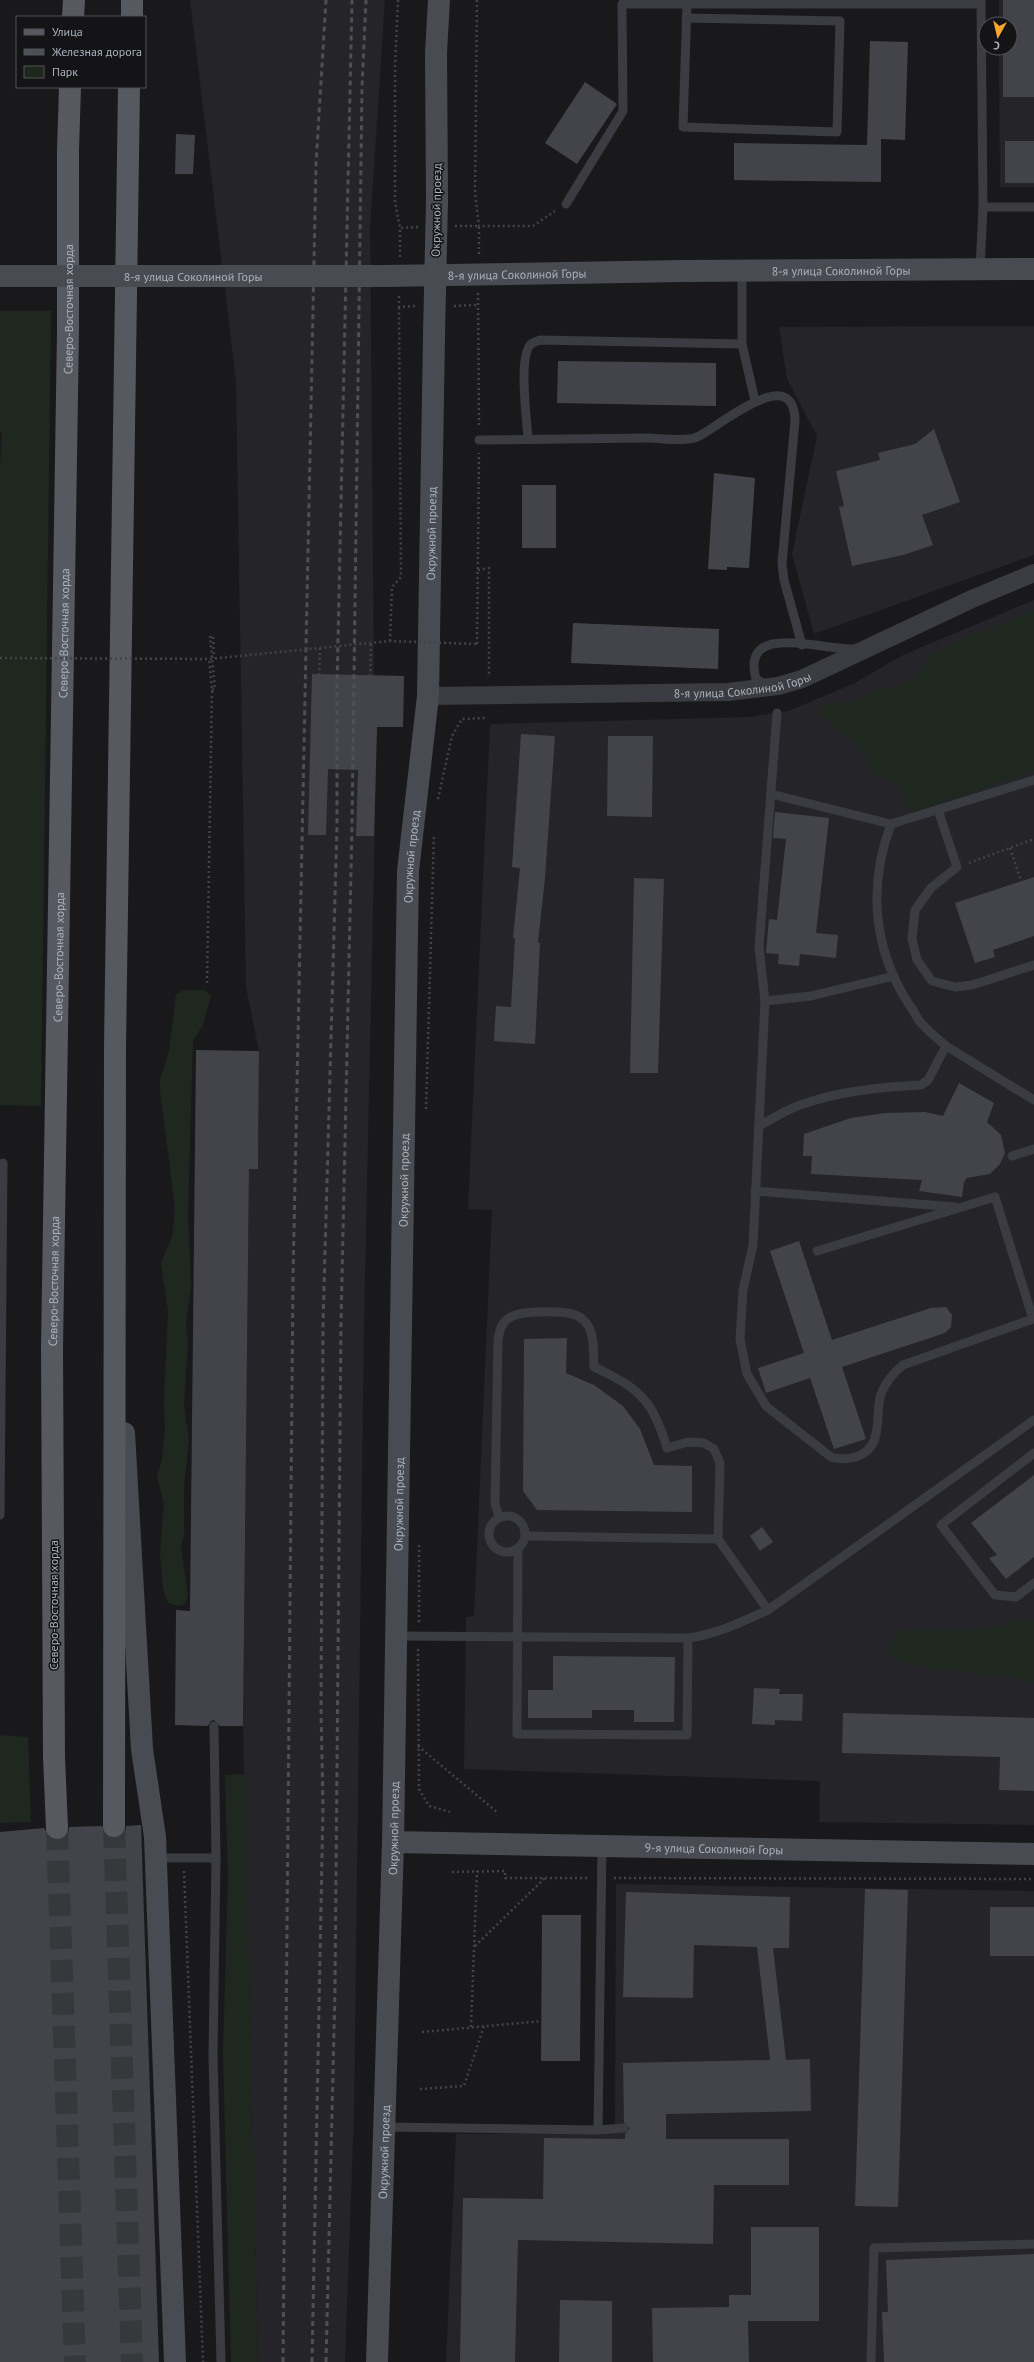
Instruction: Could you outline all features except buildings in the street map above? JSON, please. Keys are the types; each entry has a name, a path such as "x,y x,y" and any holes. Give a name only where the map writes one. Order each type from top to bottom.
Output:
{"main road":[{"path":"73,16 74,0"},
{"path":"132,0 132,16"},
{"name":"Северо-Восточная хорда","path":"57,1828 54,1750 52,1340 70,88"},
{"path":"114,1826 115,1030 129,88"}],"street":[{"name":"Окружной проезд","path":"377,2362 393,1842 408,871 428,696 437,200 436,53 440,0"},
{"name":"8-я улица Соколиной Горы","path":"1,276 385,276 742,270 1034,269"},
{"name":"8-я улица Соколиной Горы","path":"428,696 728,692 778,686 802,679 974,598 1034,573"},
{"path":"114,1270 142,1748 154,1837 174,2362"},
{"name":"9-я улица Соколиной Горы","path":"393,1842 1034,1854"}],"lane":[{"path":"566,204 623,111 622,4 649,2 686,4 699,2 981,2 983,207 980,269"},
{"path":"686,4 683,128 837,132 840,21 686,18"},
{"path":"983,207 1034,207"},
{"path":"742,270 742,344 756,401"},
{"path":"528,439 524,368 526,354 531,344 540,340 742,344"},
{"path":"479,440 695,438 756,401 768,396 779,396 789,401 795,408 782,563 784,580 802,644"},
{"path":"778,686 765,684 756,679 754,658 758,650 767,644 802,644 842,650 872,646"},
{"path":"777,713 759,947 765,1001 759,1126 752,1246 743,1290 741,1332 747,1374 766,1406 831,1458 842,1460 858,1458 868,1450 876,1435 880,1395 890,1376 903,1365 1034,1319 995,1197 817,1251"},
{"path":"771,794 891,824 1034,780"},
{"path":"938,810 957,867 931,888 915,910 912,939 917,960 932,981 955,987 972,985 1034,965"},
{"path":"891,824 878,865 876,904 878,927 885,958 894,976 921,1023 946,1046 1034,1100"},
{"path":"765,1001 811,996 894,976"},
{"path":"759,1126 799,1106 830,1095 869,1088 921,1085 928,1080 946,1046"},
{"path":"1012,1156 1034,1149"},
{"path":"0,1515 3,1163"},
{"path":"755,1191 960,1207"},
{"path":"499,1517 495,1504 498,1338 500,1327 508,1318 518,1313 566,1313 579,1317 588,1326 592,1338 594,1367 618,1378 642,1396 659,1420 667,1448 688,1442 704,1443 714,1449 720,1463 718,1539 768,1610"},
{"path":"396,1636 688,1638 705,1636 732,1627 768,1610 1034,1420"},
{"path":"1034,1453 941,1525 995,1595 1016,1597 1034,1583"},
{"path":"518,1548 505,1552 492,1546 488,1532 490,1525 499,1517 508,1516 521,1522 525,1536 518,1548 517,1734 687,1735 688,1638"},
{"path":"525,1536 718,1539"},
{"path":"214,1726 216,1858 213,2056 221,2362"},
{"path":"598,2130 602,1846"},
{"path":"155,1858 216,1858"},
{"path":"384,2127 598,2130 624,2128"},
{"path":"871,2362 874,2248 1034,2244"}],"path":[{"path":"398,0 395,66 394,202 400,228"},
{"path":"478,0 475,192 479,226 533,226 566,204"},
{"path":"390,640 392,587 401,577 399,306"},
{"path":"478,570 489,568 488,683"},
{"path":"0,658 209,659 390,640 477,644 478,582"},
{"path":"212,690 215,689 210,636 213,637 214,658"},
{"path":"366,836 371,643"},
{"path":"315,835 320,647"},
{"path":"208,983 212,690 209,659"},
{"path":"438,800 452,736 462,719 487,718"},
{"path":"426,1113 434,830"},
{"path":"957,867 1034,839"},
{"path":"1010,848 1021,881"},
{"path":"419,1542 419,1789 429,1806 450,1812"},
{"path":"418,1746 498,1813"},
{"path":"183,1858 203,2362"},
{"path":"471,2027 477,1871"},
{"path":"452,1872 505,1871 505,1878 1034,1879"},
{"path":"474,1946 545,1878"},
{"path":"422,2032 542,2020"},
{"path":"420,2089 464,2086 484,2026"}],"shaded area":[{"path":"190,0 385,0 370,228 374,675 404,676 403,727 377,727 364,1322 354,2112 345,2362 258,2362 243,1726 249,1169 258,1168 259,1051 246,987 236,381"},
{"path":"999,0 1034,0 1034,187 1000,187 999,56 1018,56 1018,16 999,16"},
{"path":"1034,326 1034,555 814,634 792,554 817,436 787,379 779,327"},
{"path":"1034,600 1034,1825 819,1822 820,1781 464,1769 466,1617 474,1616 492,1210 468,1209 490,724 749,717 788,711 853,684 903,655"},
{"path":"616,1884 1034,1891 1034,2362 446,2362 456,2134 615,2133"}],"green space":[{"path":"0,311 51,311 41,1106 0,1105 0,467 2,433 0,432"},
{"path":"1034,610 1034,771 911,813 899,787 875,773 861,748 818,713 827,703 855,702 879,689 905,684 926,667 928,655"},
{"path":"184,990 204,990 211,996 203,1025 193,1040 188,1214 191,1287 186,1325 188,1343 184,1404 189,1441 184,1486 184,1536 181,1545 188,1595 185,1604 177,1606 168,1603 163,1589 160,1552 164,1504 157,1477 162,1459 165,1429 164,1400 168,1312 161,1263 172,1237 175,1208 160,1080 169,1051 176,994"},
{"path":"1034,1620 1034,1683 1009,1675 981,1675 955,1669 935,1669 900,1661 890,1655 891,1646 901,1630 984,1630 1012,1622"},
{"path":"0,1735 28,1737 31,1822 0,1823"},
{"path":"245,1774 258,2362 231,2362 223,2053 228,1879 225,1775"}],"tunnel":[{"path":"114,1826 132,2362"},
{"path":"57,1828 75,2362"}],"railway":[{"path":"283,2362 293,1279 316,164 326,0"},
{"path":"312,2362 323,1806 321,1709 323,1324 337,825 337,686 352,0"},
{"path":"326,2362 335,1989 341,1323 352,825 362,87 366,0"}]}
